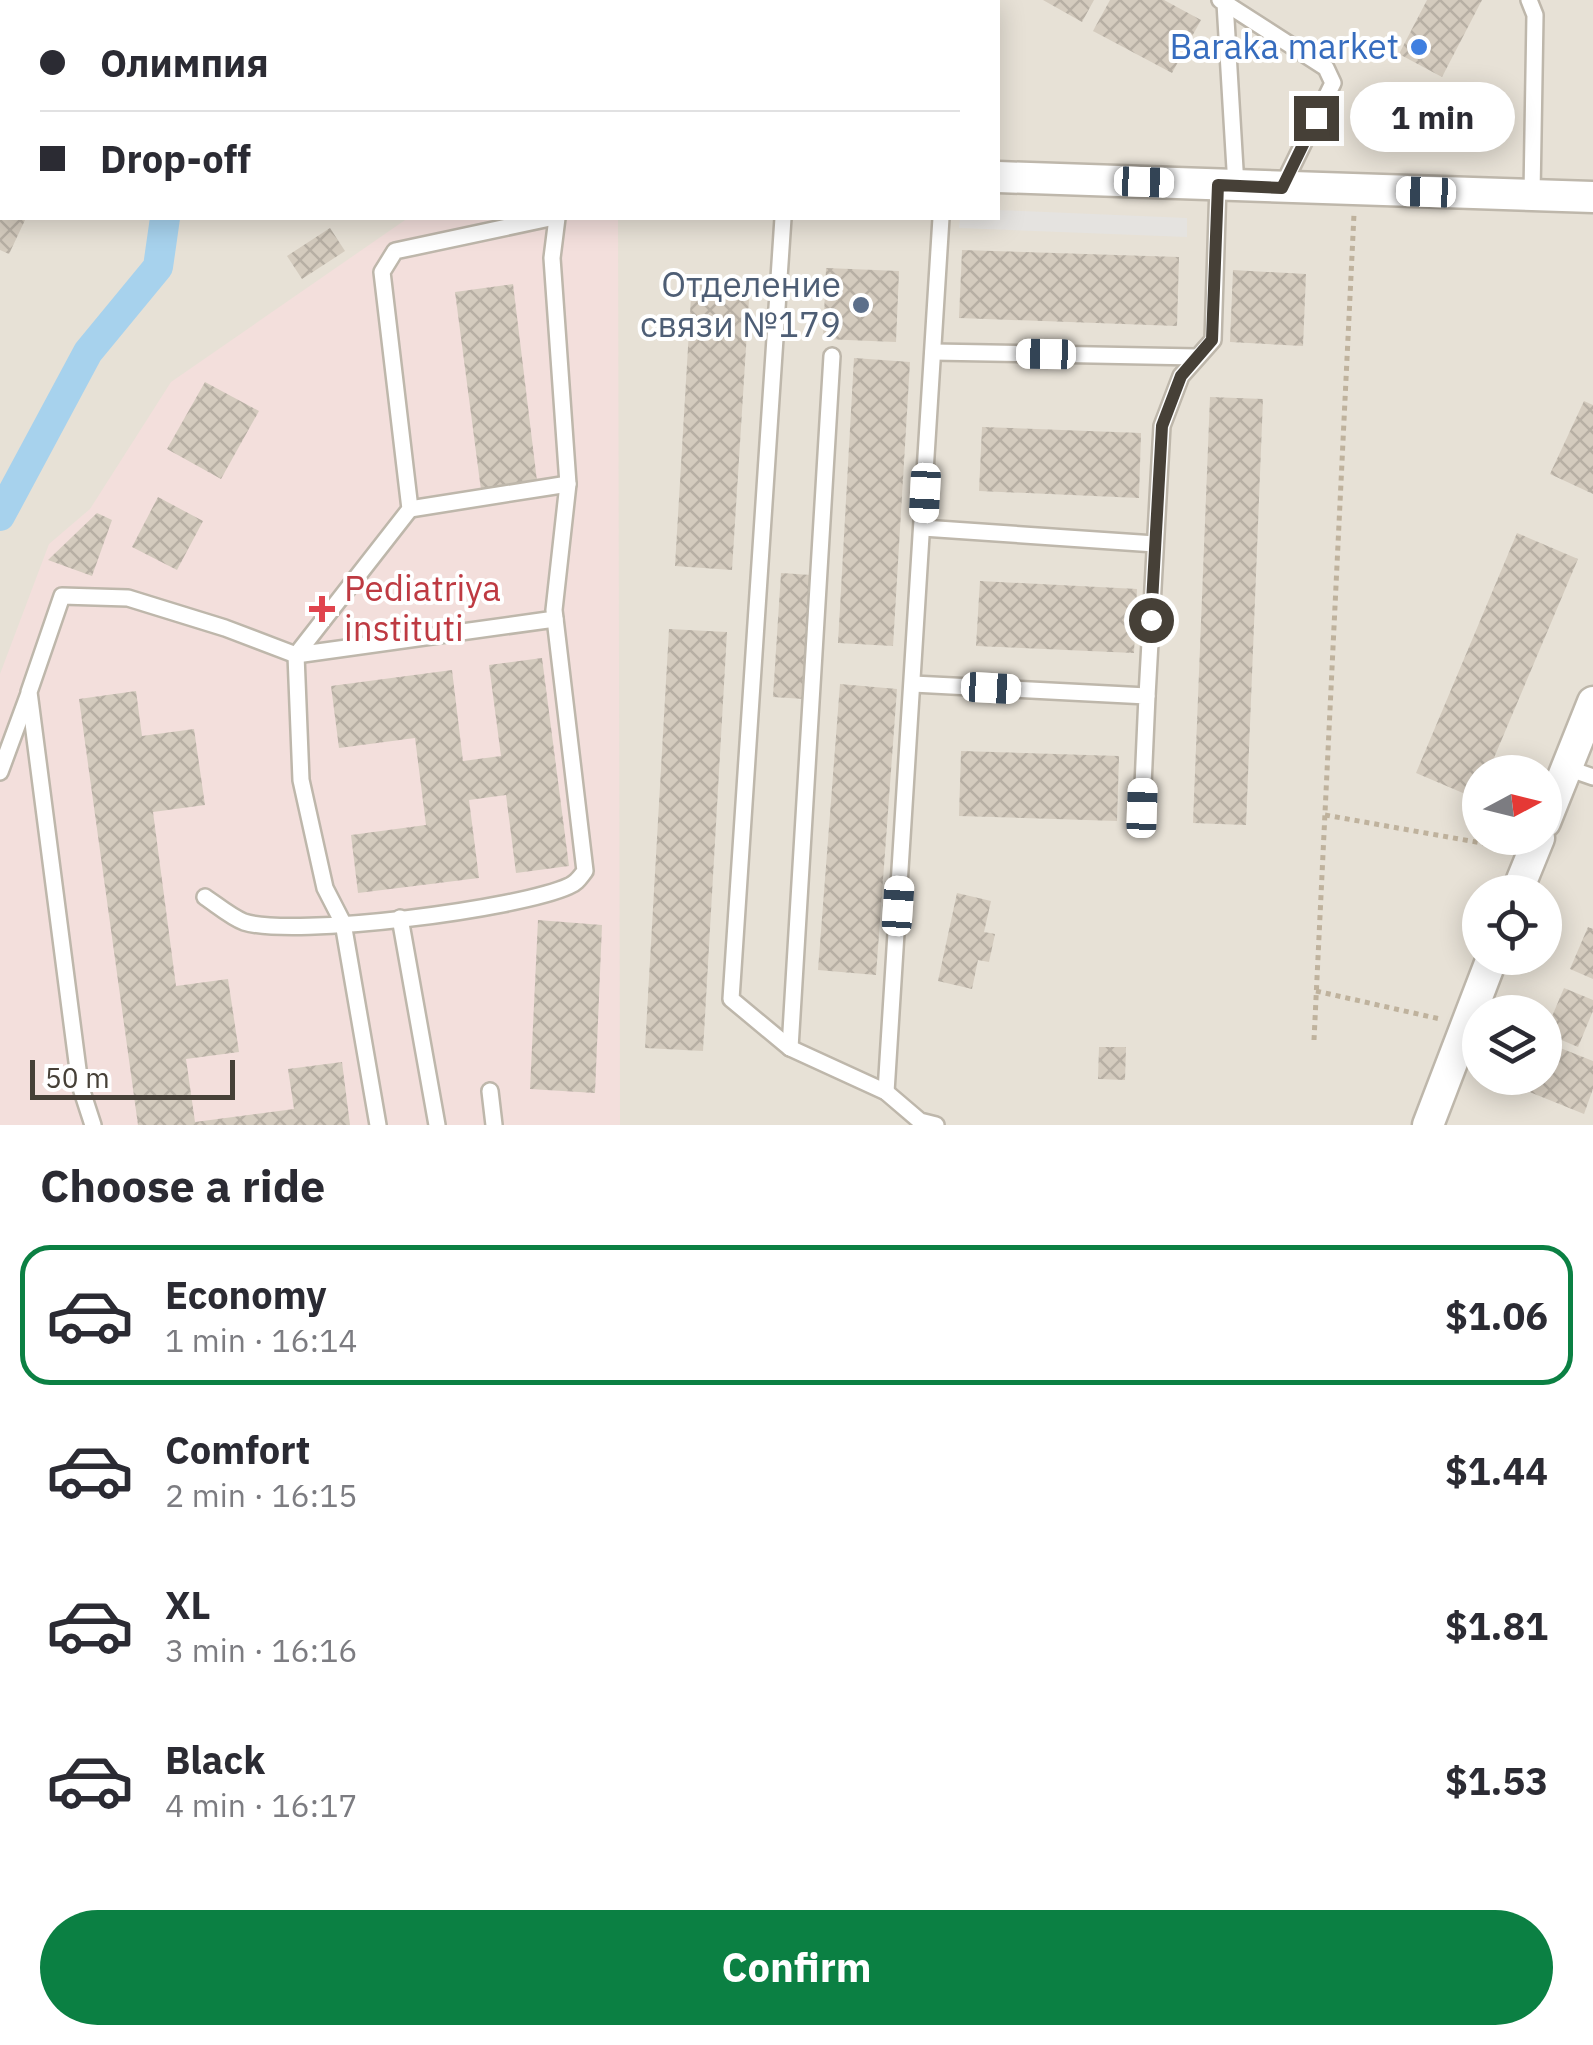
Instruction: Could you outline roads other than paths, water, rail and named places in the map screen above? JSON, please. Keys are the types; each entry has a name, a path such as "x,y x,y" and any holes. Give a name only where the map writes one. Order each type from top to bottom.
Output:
{"street":[{"path":"1000,176 1593,197"},
{"path":"1562,798 1580,773 1593,702"},
{"path":"1428,1125 1485,975"}],"lane":[{"path":"1529,0 1535,15 1532,194"},
{"path":"1142,808 1162,426 1181,376 1212,340 1227,185 1222,2"},
{"path":"1222,2 1326,68 1333,84 1282,188"},
{"path":"410,508 382,272 395,251 544,220"},
{"path":"205,898 244,922 299,926 343,923 536,898 575,884 585,870 555,620 568,484 552,258 554,220"},
{"path":"783,220 731,999 790,1048 886,1092 920,1121 936,1125"},
{"path":"886,1092 940,220"},
{"path":"933,352 1197,357"},
{"path":"790,1048 832,356"},
{"path":"378,1125 343,923 325,888 302,780 296,655 410,508 568,484"},
{"path":"923,528 1155,544"},
{"path":"0,772 62,596 128,598 296,655 555,620"},
{"path":"913,684 1147,696"},
{"path":"30,692 80,1085 93,1125"},
{"path":"400,918 437,1125"},
{"path":"490,1090 494,1125"}],"waterway":[{"path":"0,516 88,352 158,267 165,220"}],"place":[{"name":"Baraka market","path":"1419,47"},
{"name":"Отделение связи №179","path":"861,305"},
{"name":"Pediatriya instituti","path":"322,609"}]}
